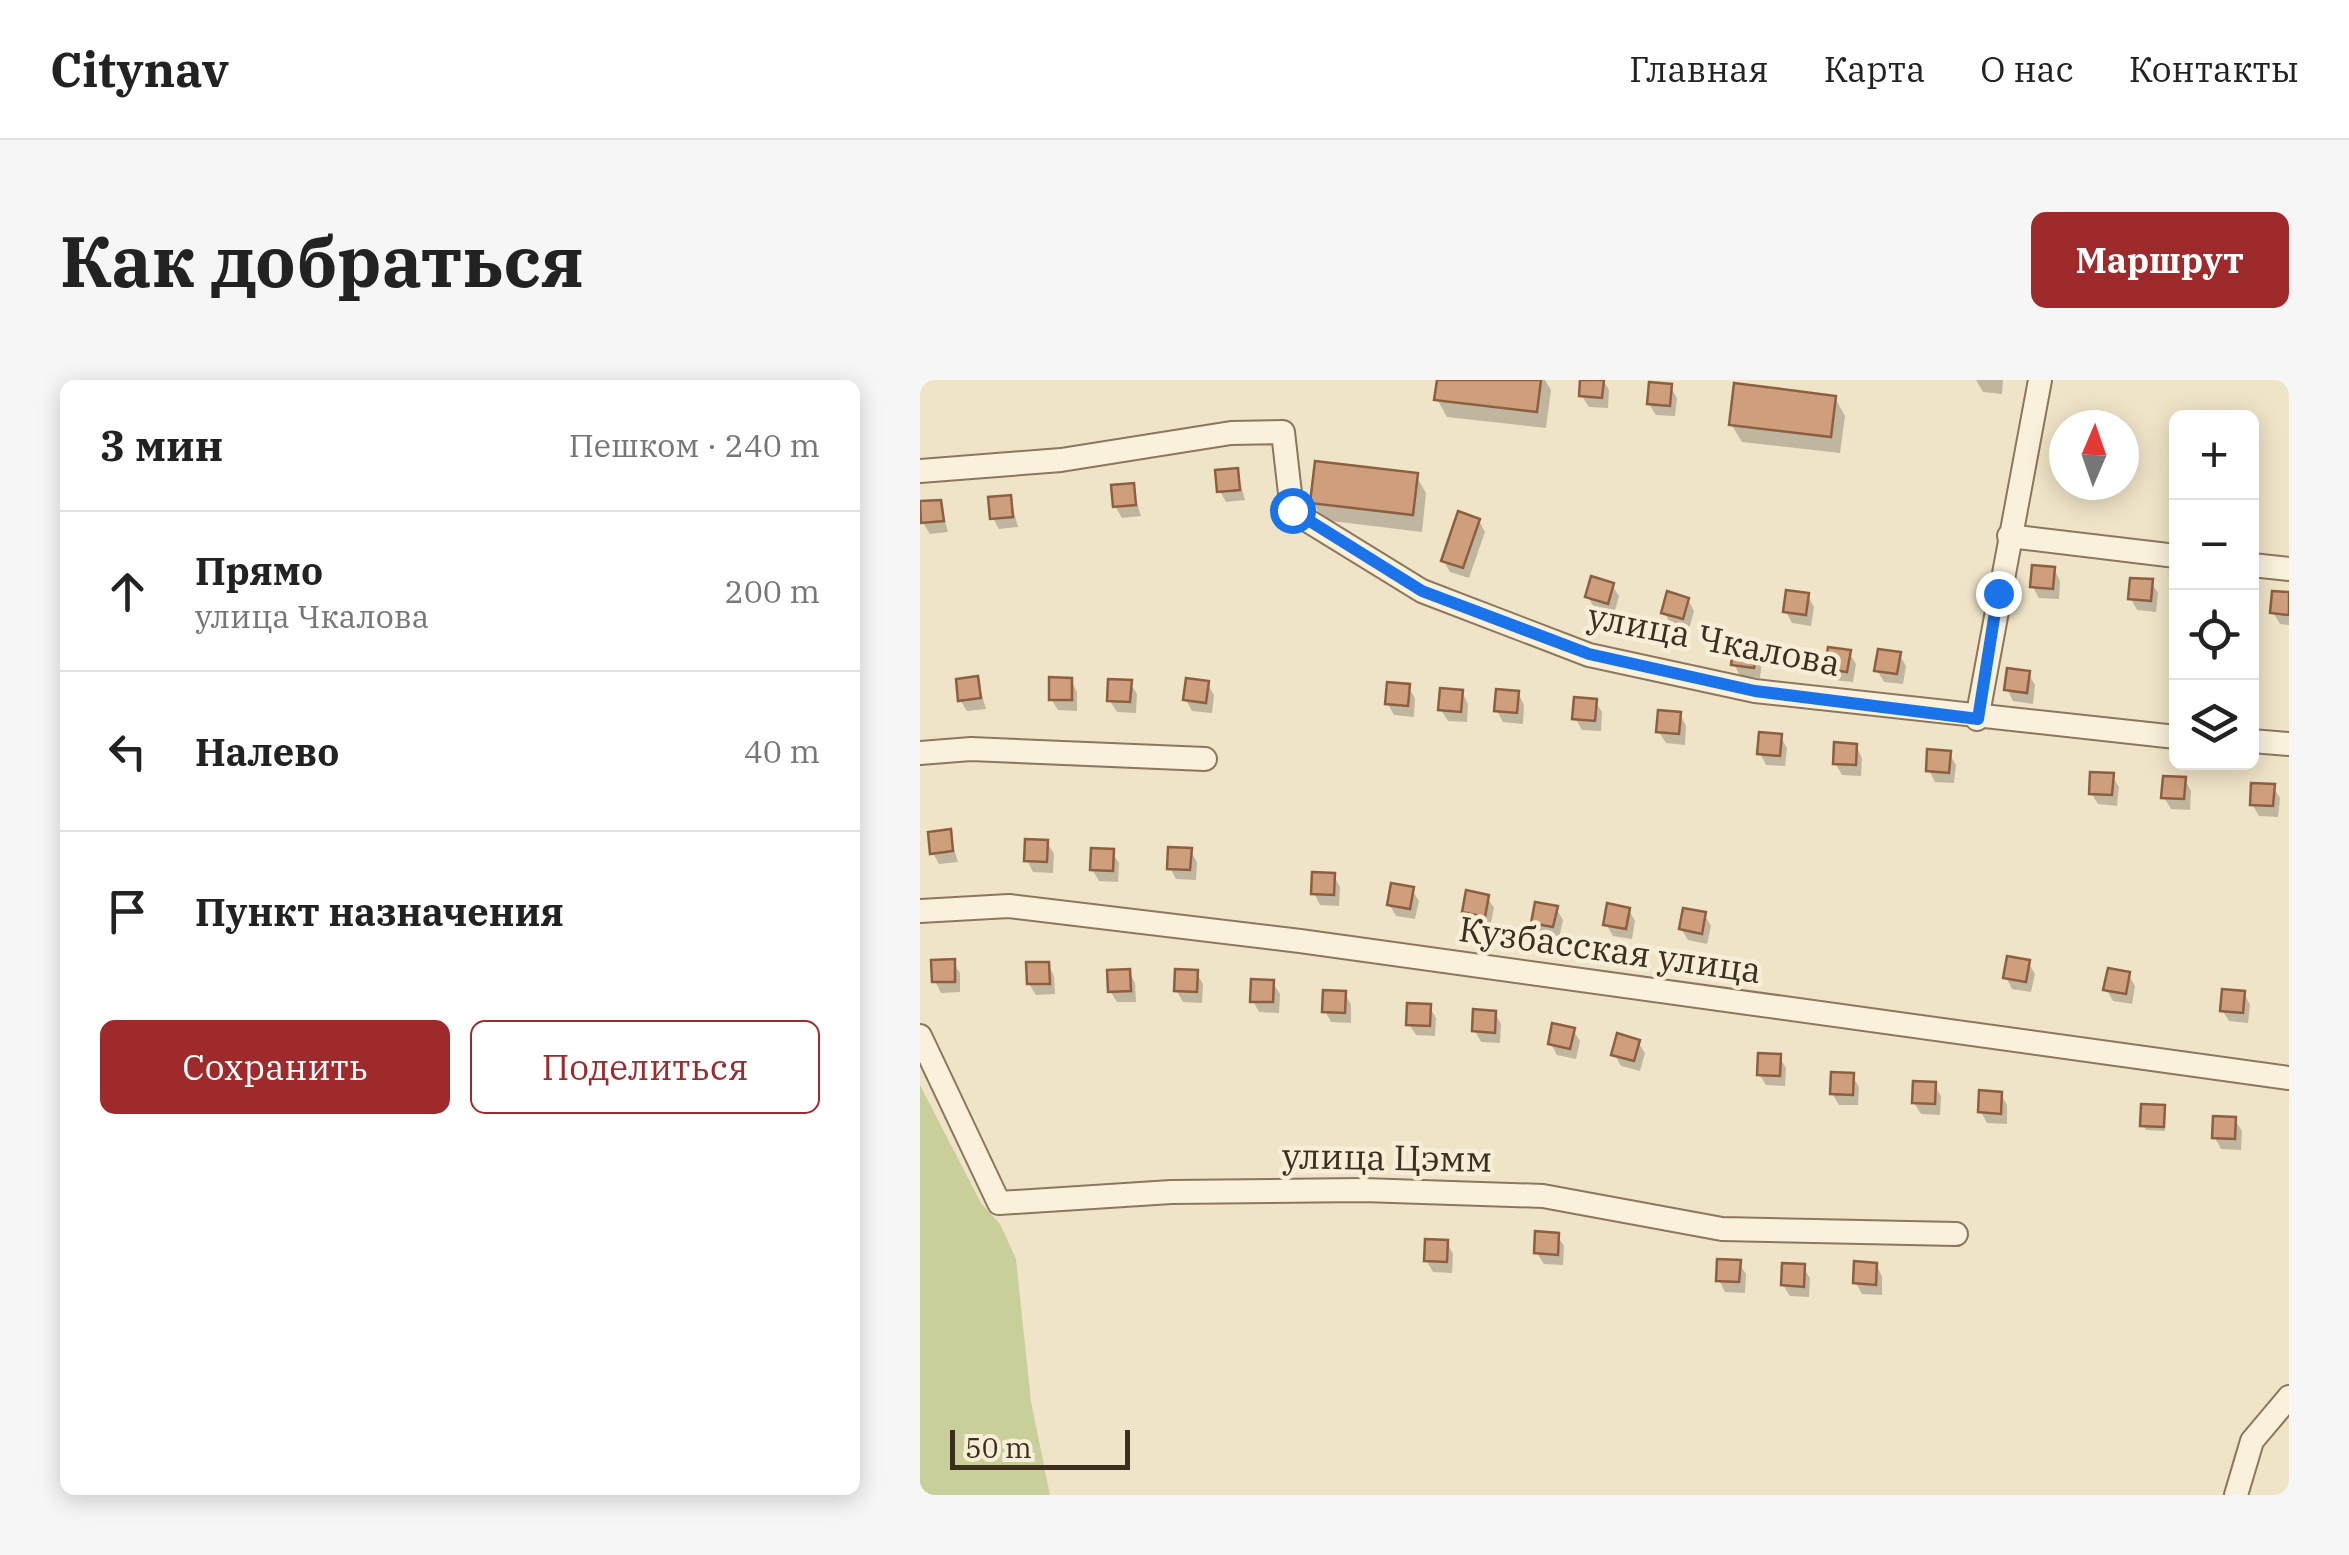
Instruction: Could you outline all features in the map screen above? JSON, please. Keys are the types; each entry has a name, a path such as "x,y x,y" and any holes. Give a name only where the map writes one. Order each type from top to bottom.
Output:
{"street":[{"path":"1978,719 2040,380"},
{"name":"улица Чкалова","path":"920,471 1061,460 1232,433 1283,432 1292,510 1422,591 1608,659 1755,691 1978,719 2169,736"},
{"path":"2009,536 2169,555"},
{"path":"2259,565 2289,569"},
{"path":"2259,742 2289,744"},
{"path":"920,754 971,748 1205,759"},
{"name":"Кузбасская улица","path":"920,910 1009,906 1282,938 2289,1078"},
{"name":"улица Цэмм","path":"920,1036 999,1204 1171,1192 1380,1190 1543,1196 1722,1229 1956,1234"},
{"path":"2236,1495 2252,1440 2289,1397"}],"green space":[{"path":"920,1085 981,1203 1000,1224 1016,1259 1031,1402 1050,1495 920,1495"}],"building":[{"path":"1437,380 1541,380 1537,412 1434,400"},
{"path":"1580,380 1604,380 1602,398 1579,396"},
{"path":"1649,382 1672,384 1670,406 1647,404"},
{"path":"1734,383 1836,396 1831,437 1729,425"},
{"path":"1315,461 1418,473 1413,515 1310,503"},
{"path":"1238,468 1240,490 1217,492 1215,470"},
{"path":"1134,483 1136,505 1113,507 1111,485"},
{"path":"1011,495 1013,517 990,519 988,497"},
{"path":"941,500 944,521 921,523 920,501"},
{"path":"1458,511 1480,519 1463,568 1441,561"},
{"path":"2032,565 2055,567 2053,589 2030,587"},
{"path":"1591,576 1614,583 1608,604 1585,597"},
{"path":"2130,578 2153,579 2151,601 2128,599"},
{"path":"1786,590 1809,593 1806,615 1783,612"},
{"path":"1667,591 1689,598 1683,619 1661,613"},
{"path":"2272,591 2289,592 2289,615 2270,613"},
{"path":"1734,643 1757,646 1754,668 1731,665"},
{"path":"1828,647 1851,650 1847,672 1825,669"},
{"path":"1878,649 1901,652 1897,674 1874,671"},
{"path":"2007,668 2030,671 2027,693 2004,690"},
{"path":"978,676 981,698 958,701 956,679"},
{"path":"1049,677 1072,678 1072,700 1049,700"},
{"path":"1186,678 1209,681 1206,703 1183,700"},
{"path":"1108,679 1132,680 1130,702 1107,701"},
{"path":"1387,682 1410,684 1408,706 1385,704"},
{"path":"1440,688 1463,690 1461,712 1438,710"},
{"path":"1496,689 1519,691 1517,713 1494,711"},
{"path":"1574,697 1597,699 1595,721 1572,719"},
{"path":"1658,710 1681,712 1679,734 1656,732"},
{"path":"1759,732 1782,734 1780,756 1757,754"},
{"path":"1834,742 1857,744 1856,765 1833,764"},
{"path":"1927,749 1951,751 1949,773 1926,771"},
{"path":"2090,772 2114,773 2112,795 2089,794"},
{"path":"2163,776 2186,777 2184,799 2161,798"},
{"path":"2251,783 2275,784 2273,806 2250,805"},
{"path":"951,829 953,851 930,854 928,832"},
{"path":"1025,839 1048,840 1047,862 1024,861"},
{"path":"1168,847 1192,848 1190,870 1167,869"},
{"path":"1091,848 1114,849 1113,871 1090,870"},
{"path":"1312,872 1335,873 1334,895 1311,894"},
{"path":"1391,883 1414,887 1410,909 1387,905"},
{"path":"1466,890 1489,895 1485,917 1462,912"},
{"path":"1535,902 1558,906 1553,927 1531,923"},
{"path":"1607,903 1630,908 1626,929 1603,925"},
{"path":"1683,908 1706,912 1702,934 1679,929"},
{"path":"2007,956 2030,960 2026,982 2003,978"},
{"path":"955,959 955,982 932,982 931,960"},
{"path":"1026,962 1049,962 1050,984 1027,984"},
{"path":"2108,968 2130,972 2126,994 2103,990"},
{"path":"1130,969 1131,991 1108,992 1107,970"},
{"path":"1175,969 1198,970 1197,992 1174,991"},
{"path":"1251,979 1274,980 1273,1002 1250,1002"},
{"path":"2222,989 2245,991 2243,1013 2220,1011"},
{"path":"1323,990 1346,991 1345,1013 1322,1012"},
{"path":"1407,1003 1431,1004 1430,1026 1406,1025"},
{"path":"1473,1009 1496,1011 1495,1033 1472,1031"},
{"path":"1552,1023 1575,1028 1570,1049 1548,1044"},
{"path":"1617,1033 1640,1040 1634,1061 1611,1055"},
{"path":"1758,1053 1781,1054 1780,1076 1757,1075"},
{"path":"1831,1072 1854,1073 1853,1095 1830,1094"},
{"path":"1913,1081 1936,1082 1935,1104 1912,1103"},
{"path":"1979,1090 2002,1092 2001,1114 1978,1112"},
{"path":"2141,1104 2165,1105 2164,1127 2140,1126"},
{"path":"2213,1116 2236,1117 2235,1139 2212,1138"},
{"path":"1535,1231 1559,1233 1558,1255 1534,1253"},
{"path":"1425,1239 1448,1240 1447,1262 1424,1261"},
{"path":"1717,1259 1741,1260 1739,1282 1716,1281"},
{"path":"1854,1261 1877,1263 1876,1285 1853,1283"},
{"path":"1782,1263 1805,1264 1804,1287 1781,1285"}],"route":[{"path":"1292,510 1422,591 1589,654 1755,691 1978,719 1998,593"}]}
